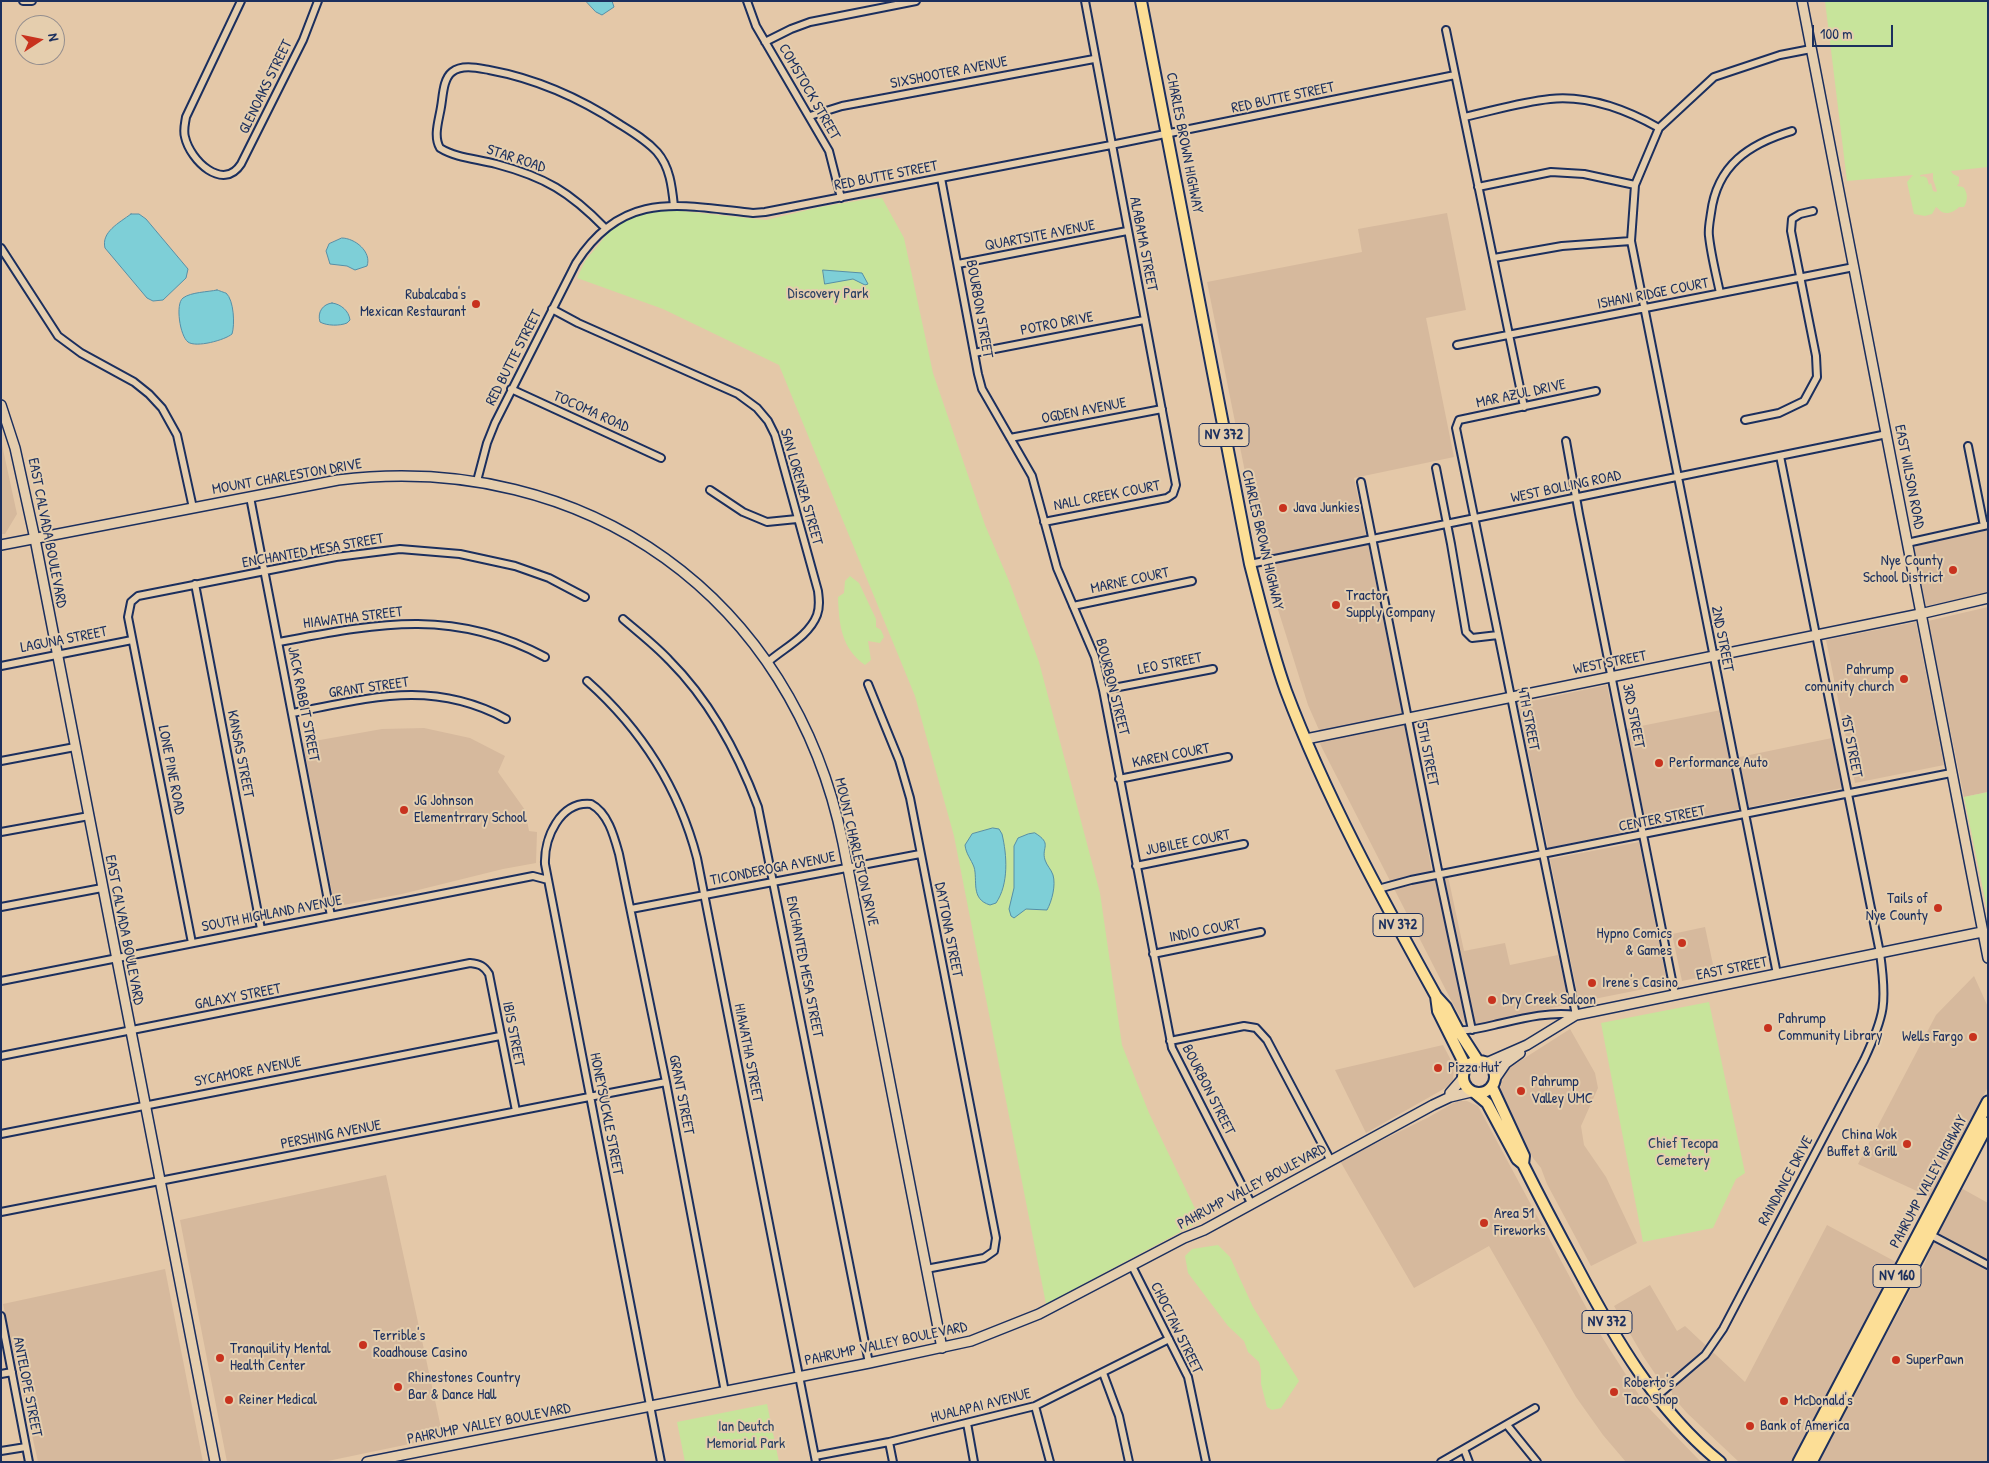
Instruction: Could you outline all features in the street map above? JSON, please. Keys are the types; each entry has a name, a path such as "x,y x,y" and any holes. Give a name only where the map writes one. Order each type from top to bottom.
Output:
{"highway":[{"name":"PAHRUMP VALLEY HIGHWAY","path":"1811,1462 1988,1102"},
{"name":"PAHRUMP VALLEY HIGHWAY","path":"1799,1462 1925,1232 1988,1123"},
{"path":"1827,1432 1823,1425 1832,1409 1835,1394"}],"main road":[{"name":"CHARLES BROWN HIGHWAY","path":"1141,1 1250,564 1272,647 1286,690 1306,739 1344,823 1436,996 1446,1007 1458,1030 1482,1062"},
{"name":"CHARLES BROWN HIGHWAY","path":"1436,996 1438,1011 1466,1067"},
{"name":"NV 372","path":"1482,1062 1493,1070 1493,1083 1524,1156 1523,1164"},
{"path":"1462,1078 1466,1067 1482,1062"},
{"name":"NV 372","path":"1462,1078 1464,1084 1487,1103 1517,1159 1523,1164 1604,1317 1634,1365 1657,1396 1695,1438 1720,1462"},
{"path":"1473,1092 1484,1092 1493,1083"}],"street":[{"path":"23,1 32,1"},
{"name":"GLENOAKS STREET","path":"241,1 186,117 184,126 184,136 196,159 217,175 227,176 237,171 303,40 318,1"},
{"name":"COMSTOCK STREET","path":"747,1 765,42 829,151 841,198"},
{"path":"765,42 791,28 810,22 916,1"},
{"name":"ALABAMA STREET","path":"1084,1 1175,477 1176,485 1174,492"},
{"name":"EAST WILSON ROAD","path":"1802,1 1988,958"},
{"path":"1446,30 1524,407"},
{"path":"1464,117 1551,99 1583,100 1616,108 1659,128 1714,77 1780,55 1812,49"},
{"name":"SIXSHOOTER AVENUE","path":"810,116 842,106 1094,59"},
{"name":"STAR ROAD","path":"605,228 574,199 549,183 529,174 446,151 438,144 437,137 449,75 458,68 479,68 510,74 558,90 594,106 635,134 658,153 668,173 674,206"},
{"name":"RED BUTTE STREET","path":"477,481 487,443 511,389 585,250 615,220 633,212 658,206 674,206 753,213 841,198 1111,145 1454,75"},
{"name":"2ND STREET","path":"1659,128 1635,185 1630,242 1777,974"},
{"path":"1720,293 1708,234 1712,203 1719,180 1734,161 1756,145 1775,136 1792,131"},
{"path":"1478,187 1551,172 1584,174 1635,185"},
{"name":"BOURBON STREET","path":"941,178 982,389 1032,476 1057,568 1095,657 1103,690 1170,1041 1176,1059 1251,1203"},
{"path":"1745,420 1779,413 1804,401 1817,377 1816,356 1791,231 1792,219 1800,214 1813,211"},
{"name":"QUARTSITE AVENUE","path":"958,264 1127,232"},
{"path":"1494,258 1562,246 1630,242"},
{"path":"1,248 58,336 80,353 134,382 162,408 178,434 193,508"},
{"name":"ISHANI RIDGE COURT","path":"1457,345 1854,266"},
{"name":"SAN LORENZA STREET","path":"552,309 738,394 757,408 768,420 775,435 818,591 819,609 813,622 802,634 768,662"},
{"name":"POTRO DRIVE","path":"974,353 1144,320"},
{"name":"TOCOMA ROAD","path":"511,389 662,458"},
{"name":"MAR AZUL DRIVE","path":"1456,428 1460,420 1596,391"},
{"name":"EAST CALVADA BOULEVARD","path":"1,405 15,448 34,539 215,1462"},
{"name":"OGDEN AVENUE","path":"1010,438 1162,409"},
{"name":"4TH STREET","path":"1456,428 1576,1015"},
{"name":"WEST BOLLING ROAD","path":"1250,564 1887,434"},
{"name":"3RD STREET","path":"1566,442 1675,995"},
{"path":"1907,543 1986,525 1968,446"},
{"name":"1ST STREET","path":"1780,456 1880,953"},
{"path":"1436,468 1466,632 1472,638 1498,635"},
{"name":"MOUNT CHARLESTON DRIVE","path":"1,545 338,480 368,476 428,476 477,481 529,492 566,505 614,525 671,563 691,580 728,613 768,662 805,726 821,764 836,810 942,1348"},
{"name":"5TH STREET","path":"1361,482 1439,875 1472,1030"},
{"path":"710,490 743,512 767,522 797,519"},
{"name":"NALL CREEK COURT","path":"1044,522 1168,498 1174,492"},
{"name":"JACK RABBIT STREET","path":"250,497 331,916"},
{"name":"ENCHANTED MESA STREET","path":"131,602 138,596 195,584 370,551 400,549 460,554 515,566 549,578 585,597"},
{"name":"MARNE COURT","path":"1073,606 1192,581"},
{"name":"KANSAS STREET","path":"195,584 261,929"},
{"name":"WEST STREET","path":"1306,739 1920,614 1988,598"},
{"name":"LONE PINE ROAD","path":"131,602 128,617 132,640 192,943"},
{"name":"ENCHANTED MESA STREET","path":"623,619 669,660 689,682 720,726 734,751 758,807 869,1363"},
{"name":"HIAWATHA STREET","path":"279,642 378,624 431,624 481,632 508,640 545,657"},
{"name":"LAGUNA STREET","path":"1,666 132,640"},
{"name":"LEO STREET","path":"1103,690 1213,669"},
{"name":"HIAWATHA STREET","path":"587,681 639,736 665,775 691,835 705,896 815,1459"},
{"name":"DAYTONA STREET","path":"868,684 903,772 996,1238 994,1251 984,1258 926,1269"},
{"name":"GRANT STREET","path":"292,713 356,700 410,694 438,696 474,704 506,718"},
{"path":"1,761 75,747"},
{"name":"KAREN COURT","path":"1119,779 1228,758"},
{"name":"CENTER STREET","path":"1378,889 1439,875 1951,774"},
{"name":"HONEYSUCKLE STREET","path":"598,808 591,804 577,806 557,822 547,840 544,852 661,1462"},
{"name":"GRANT STREET","path":"598,808 613,832 631,909 725,1392"},
{"path":"1,832 88,816"},
{"name":"JUBILEE COURT","path":"1136,866 1244,844"},
{"name":"TICONDEROGA AVENUE","path":"631,909 920,854"},
{"name":"SOUTH HIGHLAND AVENUE","path":"1,981 533,876 548,880"},
{"path":"1,907 102,888"},
{"name":"INDIO COURT","path":"1153,954 1261,932"},
{"name":"EAST STREET","path":"1458,1030 1472,1030 1526,1018 1563,1013 1576,1015 1982,932"},
{"name":"RAINDANCE DRIVE","path":"1657,1396 1705,1355 1723,1329 1864,1060 1878,1029 1885,1001 1880,953"},
{"name":"GALAXY STREET","path":"1,1056 470,963 480,965"},
{"name":"IBIS STREET","path":"480,965 489,974 516,1112"},
{"path":"1493,1083 1506,1063 1527,1046 1576,1015"},
{"path":"1170,1041 1244,1026 1256,1028 1268,1040 1331,1161"},
{"name":"SYCAMORE AVENUE","path":"1,1134 500,1036"},
{"path":"1482,1062 1527,1046"},
{"name":"PAHRUMP VALLEY BOULEVARD","path":"1450,1097 1450,1093 1462,1078"},
{"name":"PERSHING AVENUE","path":"1,1212 666,1082"},
{"name":"PAHRUMP VALLEY BOULEVARD","path":"367,1462 800,1377 971,1341 1018,1324 1184,1238 1204,1230 1450,1097 1473,1092"},
{"path":"1925,1232 1988,1264"},
{"name":"CHOCTAW STREET","path":"1132,1266 1188,1377 1206,1462"},
{"name":"ANTELOPE STREET","path":"1,1316 29,1462"},
{"name":"HUALAPAI AVENUE","path":"815,1459 1035,1406 1170,1339"},
{"path":"1,1374 12,1372"},
{"path":"1103,1373 1119,1416 1129,1462"},
{"path":"1035,1406 1050,1462"},
{"path":"1441,1462 1535,1408"},
{"path":"967,1423 974,1462"},
{"path":"1507,1424 1537,1462"},
{"path":"890,1442 894,1462"},
{"path":"1,1451 26,1447"},
{"path":"1464,1448 1469,1462"}],"shaded area":[{"path":"1447,213 1466,310 1426,318 1454,457 1354,478 1410,744 1432,873 1445,870 1464,951 1505,943 1510,965 1558,955 1570,1004 1479,1024 1463,1022 1320,744 1323,739 1308,705 1270,584 1250,497 1207,282 1362,252 1358,229"},
{"path":"1,440 17,514 5,534 1,534"},
{"name":"Nye County School District","path":"1988,529 1988,593 1926,606 1914,548 1919,544"},
{"path":"1988,607 1988,792 1964,797 1928,621"},
{"path":"1916,622 1944,765 1855,783 1826,640"},
{"path":"1607,685 1637,829 1548,848 1518,704"},
{"path":"1721,710 1730,759 1832,738 1842,788 1647,828 1626,729"},
{"name":"JG Johnson Elementrrary School","path":"424,728 470,738 505,756 498,772 525,810 529,831 537,832 536,863 503,869 402,894 338,906 333,898 303,743 382,729"},
{"path":"1639,842 1666,977 1664,985 1579,1002 1550,859"},
{"path":"1705,927 1715,974 1682,981 1672,934"},
{"path":"1974,976 1988,1007 1988,1087 1930,1197 1858,1164 1936,1015"},
{"path":"1570,1029 1595,1073 1598,1088 1581,1126 1584,1145 1606,1177 1637,1243 1591,1266 1547,1184 1541,1168 1533,1158 1500,1090 1504,1074 1509,1068"},
{"path":"1443,1045 1454,1066 1453,1080 1449,1086 1366,1133 1335,1070"},
{"path":"1457,1101 1467,1101 1478,1106 1602,1337 1644,1403 1701,1462 1626,1462 1603,1435 1576,1397 1489,1246 1414,1288 1340,1161"},
{"path":"386,1175 443,1437 323,1462 227,1462 180,1220"},
{"path":"1961,1188 1988,1203 1988,1462 1817,1462 1828,1442 1831,1441 1836,1427 1925,1263 1939,1230"},
{"path":"1827,1225 1896,1262 1792,1462 1739,1462 1687,1413 1672,1396 1672,1392 1660,1381 1643,1356 1614,1306 1650,1285 1677,1331 1685,1326 1745,1382"},
{"path":"165,1269 203,1462 38,1462 3,1304"}],"green space":[{"path":"1825,1 1988,1 1988,167 1951,171 1959,177 1957,186 1963,187 1966,191 1967,199 1964,207 1959,207 1947,213 1942,212 1936,207 1932,214 1925,216 1914,214 1907,182 1913,175 1847,181","holes":["1933,173 1936,192 1933,191 1931,183 1929,185 1927,178 1920,175"]},
{"name":"Discovery Park","path":"882,198 904,238 933,373 985,525 1009,581 1039,662 1100,893 1122,1045 1149,1113 1201,1221 1046,1304 954,836 915,696 779,365 663,309 577,278 585,261 608,233 642,209 682,211 766,220 820,207"},
{"path":"850,576 859,583 876,619 876,627 881,630 884,637 880,643 868,641 871,660 865,665 846,643 839,617 838,597 844,593 845,581"},
{"path":"1988,792 1988,914 1964,797"},
{"name":"Chief Tecopa Cemetery","path":"1709,1002 1745,1173 1736,1179 1713,1228 1643,1242 1601,1023"},
{"path":"1218,1245 1230,1257 1253,1307 1299,1381 1281,1408 1272,1410 1267,1407 1261,1384 1259,1362 1248,1352 1244,1341 1228,1326 1188,1273 1185,1256 1192,1249"},
{"name":"Ian Deutch Memorial Park","path":"767,1404 779,1462 685,1462 677,1422"}],"water":[{"path":"586,1 612,1 614,7 602,15 596,12"},
{"path":"131,214 139,214 146,219 188,269 186,278 163,300 153,301 147,298 105,248 104,242 108,233 116,224"},
{"path":"342,238 352,240 365,251 368,261 367,266 355,270 347,266 330,264 326,251 329,244"},
{"path":"823,270 862,273 868,284 865,285 853,279 825,284"},
{"path":"217,290 226,293 231,301 234,319 232,334 223,339 210,342 192,344 188,342 181,327 179,307 181,301 190,294"},
{"path":"332,303 344,308 350,320 347,323 334,325 320,322 319,315 322,309"},
{"path":"993,828 999,829 1002,834 1006,869 1000,895 996,903 990,905 984,902 977,894 974,867 967,854 965,845 972,834"},
{"path":"1035,833 1045,843 1045,860 1054,879 1052,898 1047,910 1026,909 1014,918 1011,916 1009,909 1014,888 1014,846 1018,838"}],"place":[{"name":"Rubalcaba's Mexican Restaurant","path":"476,304"},
{"name":"Java Junkies","path":"1283,508"},
{"name":"Nye County School District","path":"1953,570"},
{"name":"Tractor Supply Company","path":"1336,605"},
{"name":"Pahrump comunity church","path":"1904,679"},
{"name":"Performance Auto","path":"1659,763"},
{"name":"JG Johnson Elementrrary School","path":"404,810"},
{"name":"Tails of Nye County","path":"1938,908"},
{"name":"Hypno Comics & Games","path":"1682,943"},
{"name":"Irene's Casino","path":"1592,983"},
{"name":"Dry Creek Saloon","path":"1492,1000"},
{"name":"Pahrump Community Library","path":"1768,1028"},
{"name":"Wells Fargo","path":"1973,1037"},
{"name":"Pizza Hut","path":"1438,1068"},
{"name":"Pahrump Valley UMC","path":"1521,1091"},
{"name":"China Wok Buffet & Grill","path":"1907,1144"},
{"name":"Area 51 Fireworks","path":"1484,1223"},
{"name":"Terrible's Roadhouse Casino","path":"363,1345"},
{"name":"Tranquility Mental Health Center","path":"220,1358"},
{"name":"SuperPawn","path":"1896,1360"},
{"name":"Rhinestones Country Bar & Dance Hall","path":"398,1387"},
{"name":"Roberto's Taco Shop","path":"1614,1392"},
{"name":"Reiner Medical","path":"229,1400"},
{"name":"McDonald's","path":"1784,1401"},
{"name":"Bank of America","path":"1750,1426"}]}
